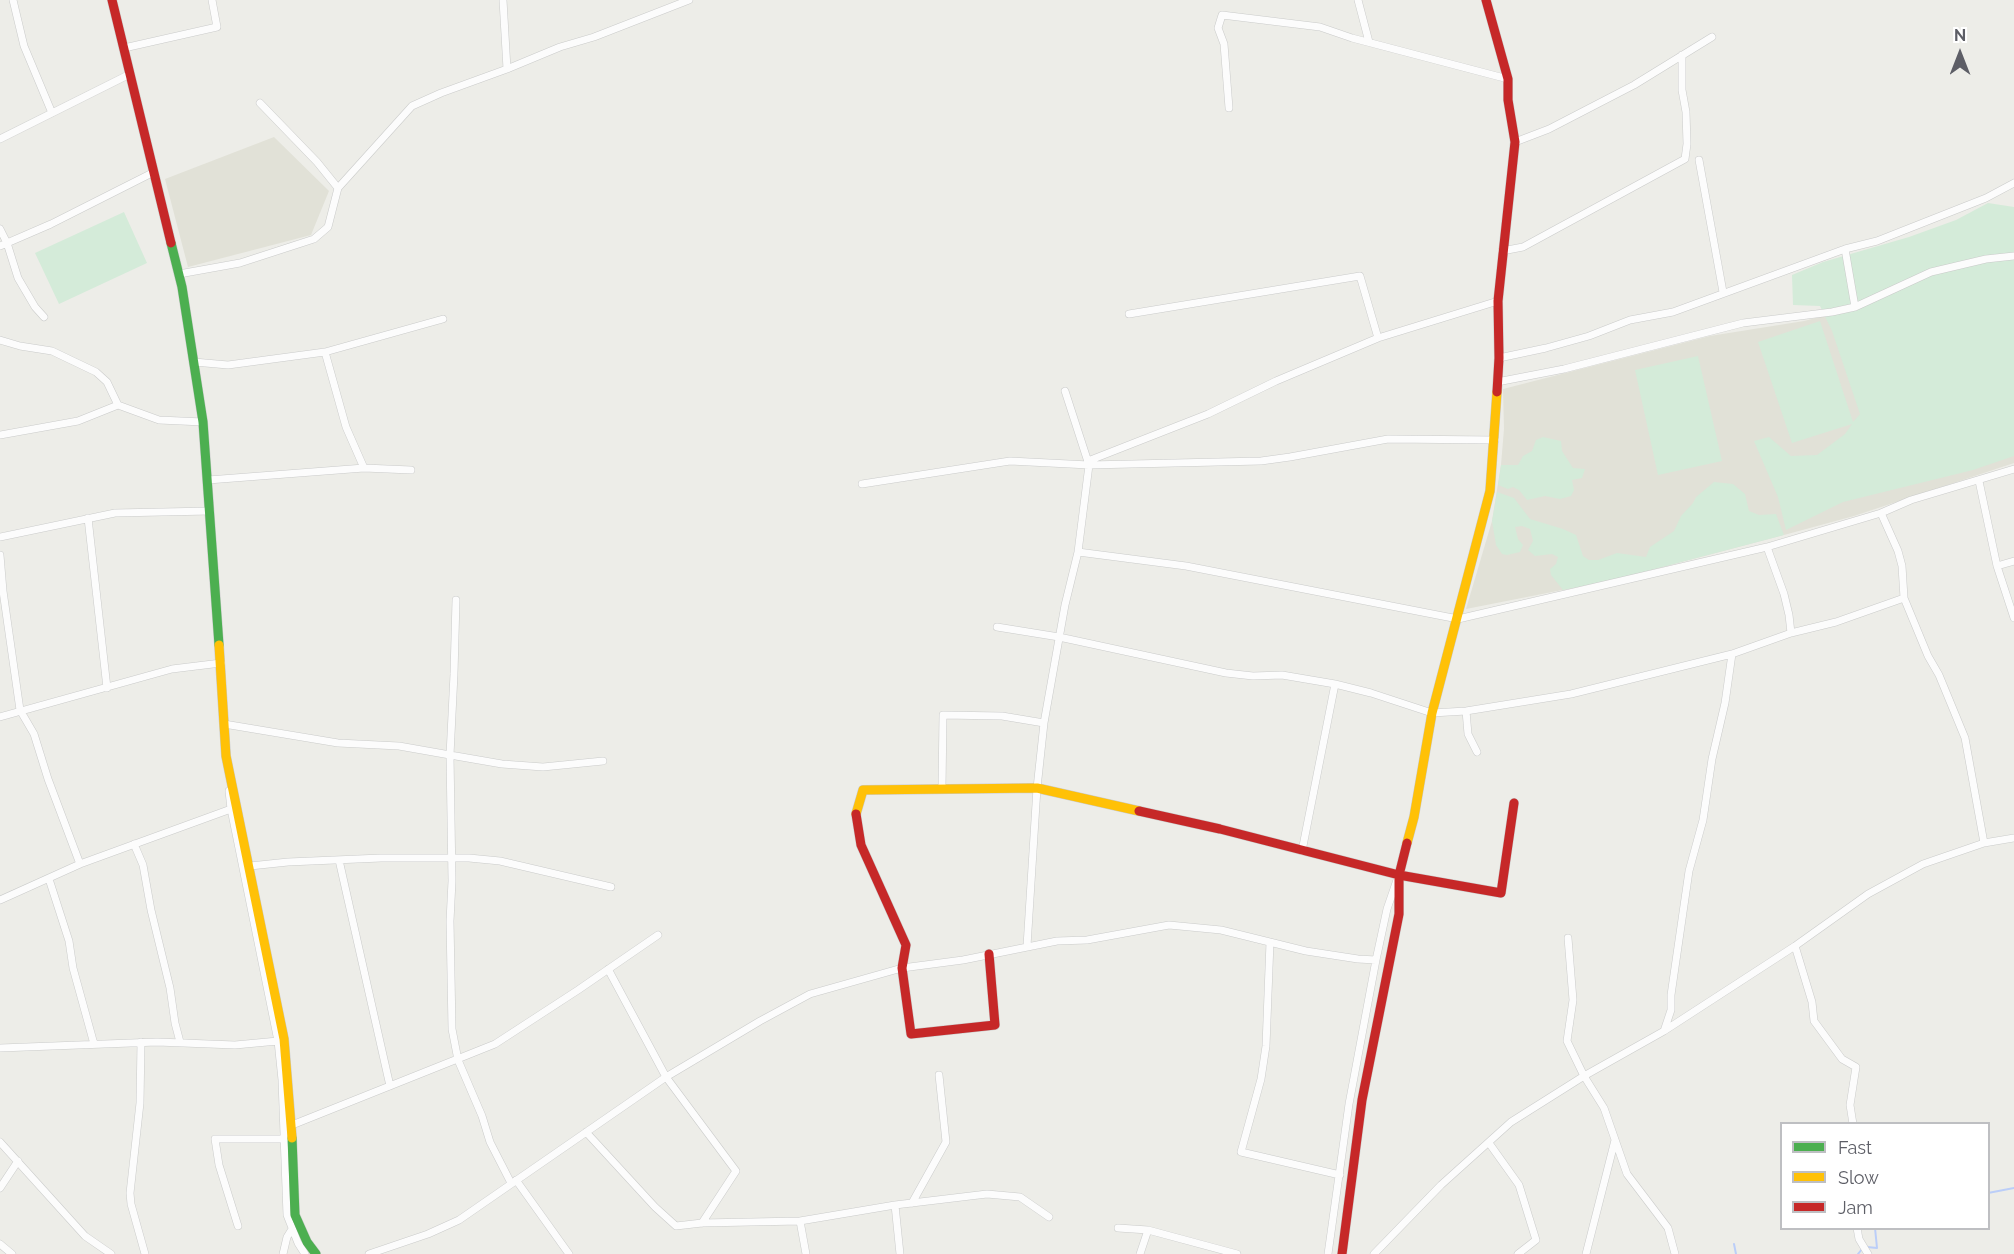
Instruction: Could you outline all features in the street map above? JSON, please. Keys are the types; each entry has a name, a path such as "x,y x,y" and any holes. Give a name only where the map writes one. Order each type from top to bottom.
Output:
{"street":[{"path":"13,0 24,45 52,113"},
{"path":"112,0 179,274 194,362 203,422 208,480 231,809 278,1041 285,1139 287,1215 305,1254"},
{"path":"124,48 217,27 212,0"},
{"path":"503,0 507,69"},
{"path":"179,274 240,263 314,239 328,227 338,188 412,106 561,47 689,0"},
{"path":"1358,0 1369,42"},
{"path":"1328,1254 1349,1104 1376,960 1387,909 1414,817 1432,713 1490,491 1499,358 1498,301 1515,142 1508,100 1508,79 1486,0"},
{"path":"1229,108 1224,44 1218,28 1222,15 1320,27 1508,79"},
{"path":"1515,142 1558,124 1634,85 1712,38"},
{"path":"1502,251 1523,247 1684,159 1687,144 1686,112 1682,90 1682,55"},
{"path":"0,139 130,74"},
{"path":"260,104 317,162 338,188"},
{"path":"1699,160 1723,292"},
{"path":"3,245 51,224 154,172"},
{"path":"1499,358 1588,336 1630,320 1673,312 1845,249 1877,241 1986,198 2014,183"},
{"path":"0,230 3,245 18,278 35,307 44,317"},
{"path":"1845,249 1855,307"},
{"path":"1497,382 1564,369 1743,323 1855,307 1931,272 1986,259 2014,256"},
{"path":"1129,314 1360,276 1378,338"},
{"path":"1089,463 1208,414 1276,381 1378,338 1498,301"},
{"path":"194,362 228,365 325,352 443,319"},
{"path":"0,340 52,351 96,372 107,382 118,405"},
{"path":"325,352 346,427 364,468"},
{"path":"1027,946 1037,788 1044,723 1059,637 1078,552 1089,463 1065,391"},
{"path":"0,435 78,421 118,405 159,420 203,422"},
{"path":"862,484 1010,461 1089,463 1261,461 1290,458 1388,439 1495,440"},
{"path":"208,480 364,468 411,470"},
{"path":"1078,552 1186,566 1458,619 1767,547 1881,513 1911,500 2014,469"},
{"path":"1979,481 1997,566 2014,618"},
{"path":"0,537 115,513 210,511"},
{"path":"1881,513 1898,551 1902,566 1904,598 1965,738 1984,843"},
{"path":"88,518 107,688"},
{"path":"1767,547 1790,615 1791,633"},
{"path":"0,555 20,710 34,734 80,864"},
{"path":"1997,566 2014,561"},
{"path":"997,627 1059,637 1226,673 1253,676 1282,675 1335,684 1432,713 1466,711 1571,694 1732,654 1904,598"},
{"path":"456,600 450,755 452,1029 458,1060 482,1116 489,1142 514,1182 569,1254"},
{"path":"1664,1031 1671,1010 1671,995 1689,871 1703,820 1732,654"},
{"path":"0,717 172,669 220,663"},
{"path":"1302,851 1335,684"},
{"path":"1466,711 1468,734 1477,753"},
{"path":"942,788 943,715 1002,716 1044,723"},
{"path":"225,724 338,743 399,746 502,764 543,767 603,761"},
{"path":"226,756 284,1040 292,1125 295,1215 307,1242 316,1254"},
{"path":"989,954 995,1025 911,1034 902,968 906,945 861,845 856,813 863,790 1037,788 1220,829 1399,874 1501,893 1514,803"},
{"path":"0,900 80,864 231,809"},
{"path":"1374,1254 1441,1185 1511,1122 1584,1076 1664,1031 1795,946 1868,894 1923,864 1984,843 2014,838"},
{"path":"134,844 144,865 151,910 170,988 180,1042"},
{"path":"250,866 339,860 450,858 500,861 611,887"},
{"path":"339,860 390,1086"},
{"path":"1342,1254 1362,1100 1399,915 1399,874"},
{"path":"49,879 69,941 73,968 94,1044"},
{"path":"369,1254 428,1234 459,1220 666,1077 810,994 902,968 963,960 1057,940 1088,940 1169,925 1221,930 1306,951 1376,960"},
{"path":"292,1125 495,1044 658,934"},
{"path":"1568,938 1573,1000 1567,1041 1584,1076 1604,1108 1627,1174 1668,1228 1675,1254"},
{"path":"1270,942 1266,1046 1260,1079 1240,1152 1340,1174"},
{"path":"1795,946 1812,1002 1814,1021 1842,1059 1856,1067 1850,1105 1853,1122"},
{"path":"608,969 666,1077 736,1171 702,1222"},
{"path":"0,1048 141,1042 235,1045 278,1041"},
{"path":"141,1042 140,1102 130,1193 145,1254"},
{"path":"912,1203 946,1142 939,1075"},
{"path":"586,1132 655,1207 676,1226 702,1222 800,1221 895,1205 987,1194 1020,1197 1049,1217"},
{"path":"1586,1254 1615,1138"},
{"path":"238,1226 219,1165 215,1139 285,1139"},
{"path":"0,1142 85,1236 111,1254"},
{"path":"1489,1143 1519,1185 1536,1240 1518,1254"},
{"path":"0,1188 18,1161"},
{"path":"895,1205 900,1254"},
{"path":"800,1221 806,1254"},
{"path":"1118,1228 1148,1230 1235,1254"},
{"path":"283,1254 286,1237 292,1229"},
{"path":"1140,1254 1148,1230"},
{"path":"1857,1230 1859,1239 1868,1254"},
{"path":"0,1244 12,1254"}],"shaded area":[{"path":"274,137 329,191 311,235 188,267 165,179"},
{"path":"2014,267 2014,463 1854,516 1784,535 1613,580 1466,609 1492,521 1504,429 1503,389 1710,336 1804,321"}],"green space":[{"path":"1988,203 2014,207 2014,456 1973,470 1843,502 1786,530 1778,497 1754,441 1769,437 1791,456 1817,455 1845,434 1852,424 1792,443 1758,342 1820,321 1853,422 1860,414 1832,331 1820,306 1793,305 1792,275 1823,262 1909,237 1956,220"},
{"path":"124,212 147,263 59,304 35,253"},
{"path":"1698,356 1722,461 1658,475 1635,370"},
{"path":"1543,437 1561,441 1562,451 1573,468 1585,469 1582,478 1572,480 1574,490 1571,496 1560,499 1545,496 1527,500 1519,490 1498,485 1501,465 1518,465 1523,456 1532,451 1536,440"},
{"path":"1714,482 1733,484 1745,494 1749,511 1759,515 1776,514 1784,535 1613,580 1563,590 1551,575 1550,569 1556,564 1558,557 1552,554 1535,556 1528,550 1533,541 1530,529 1522,526 1515,527 1518,539 1523,545 1520,552 1502,554 1496,545 1492,521 1497,492 1514,498 1530,519 1576,535 1583,556 1589,560 1598,560 1617,553 1646,557 1650,547 1674,531 1681,516 1696,497"}],"waterway":[{"path":"1990,1193 2014,1188"},
{"path":"1867,1247 1877,1248 1875,1230"},
{"path":"1734,1244 1736,1254"},
{"path":"1858,1254 1862,1249"}],"traffic: fast":[{"path":"171,243 182,287 203,422 219,645"},
{"path":"292,1138 295,1215 307,1242 316,1254"}],"traffic: slow":[{"path":"1407,843 1414,817 1432,713 1490,491 1497,392"},
{"path":"219,645 226,756 284,1039 292,1138"},
{"path":"856,814 863,790 1037,788 1139,811"}],"traffic: jam":[{"path":"112,0 171,243"},
{"path":"1486,0 1508,79 1508,100 1515,142 1498,301 1497,392"},
{"path":"1139,811 1220,829 1399,875 1501,893 1514,803"},
{"path":"856,814 861,845 906,945 902,968 911,1034 995,1025 989,954"},
{"path":"1342,1254 1362,1100 1399,914 1399,875 1407,843"}]}
